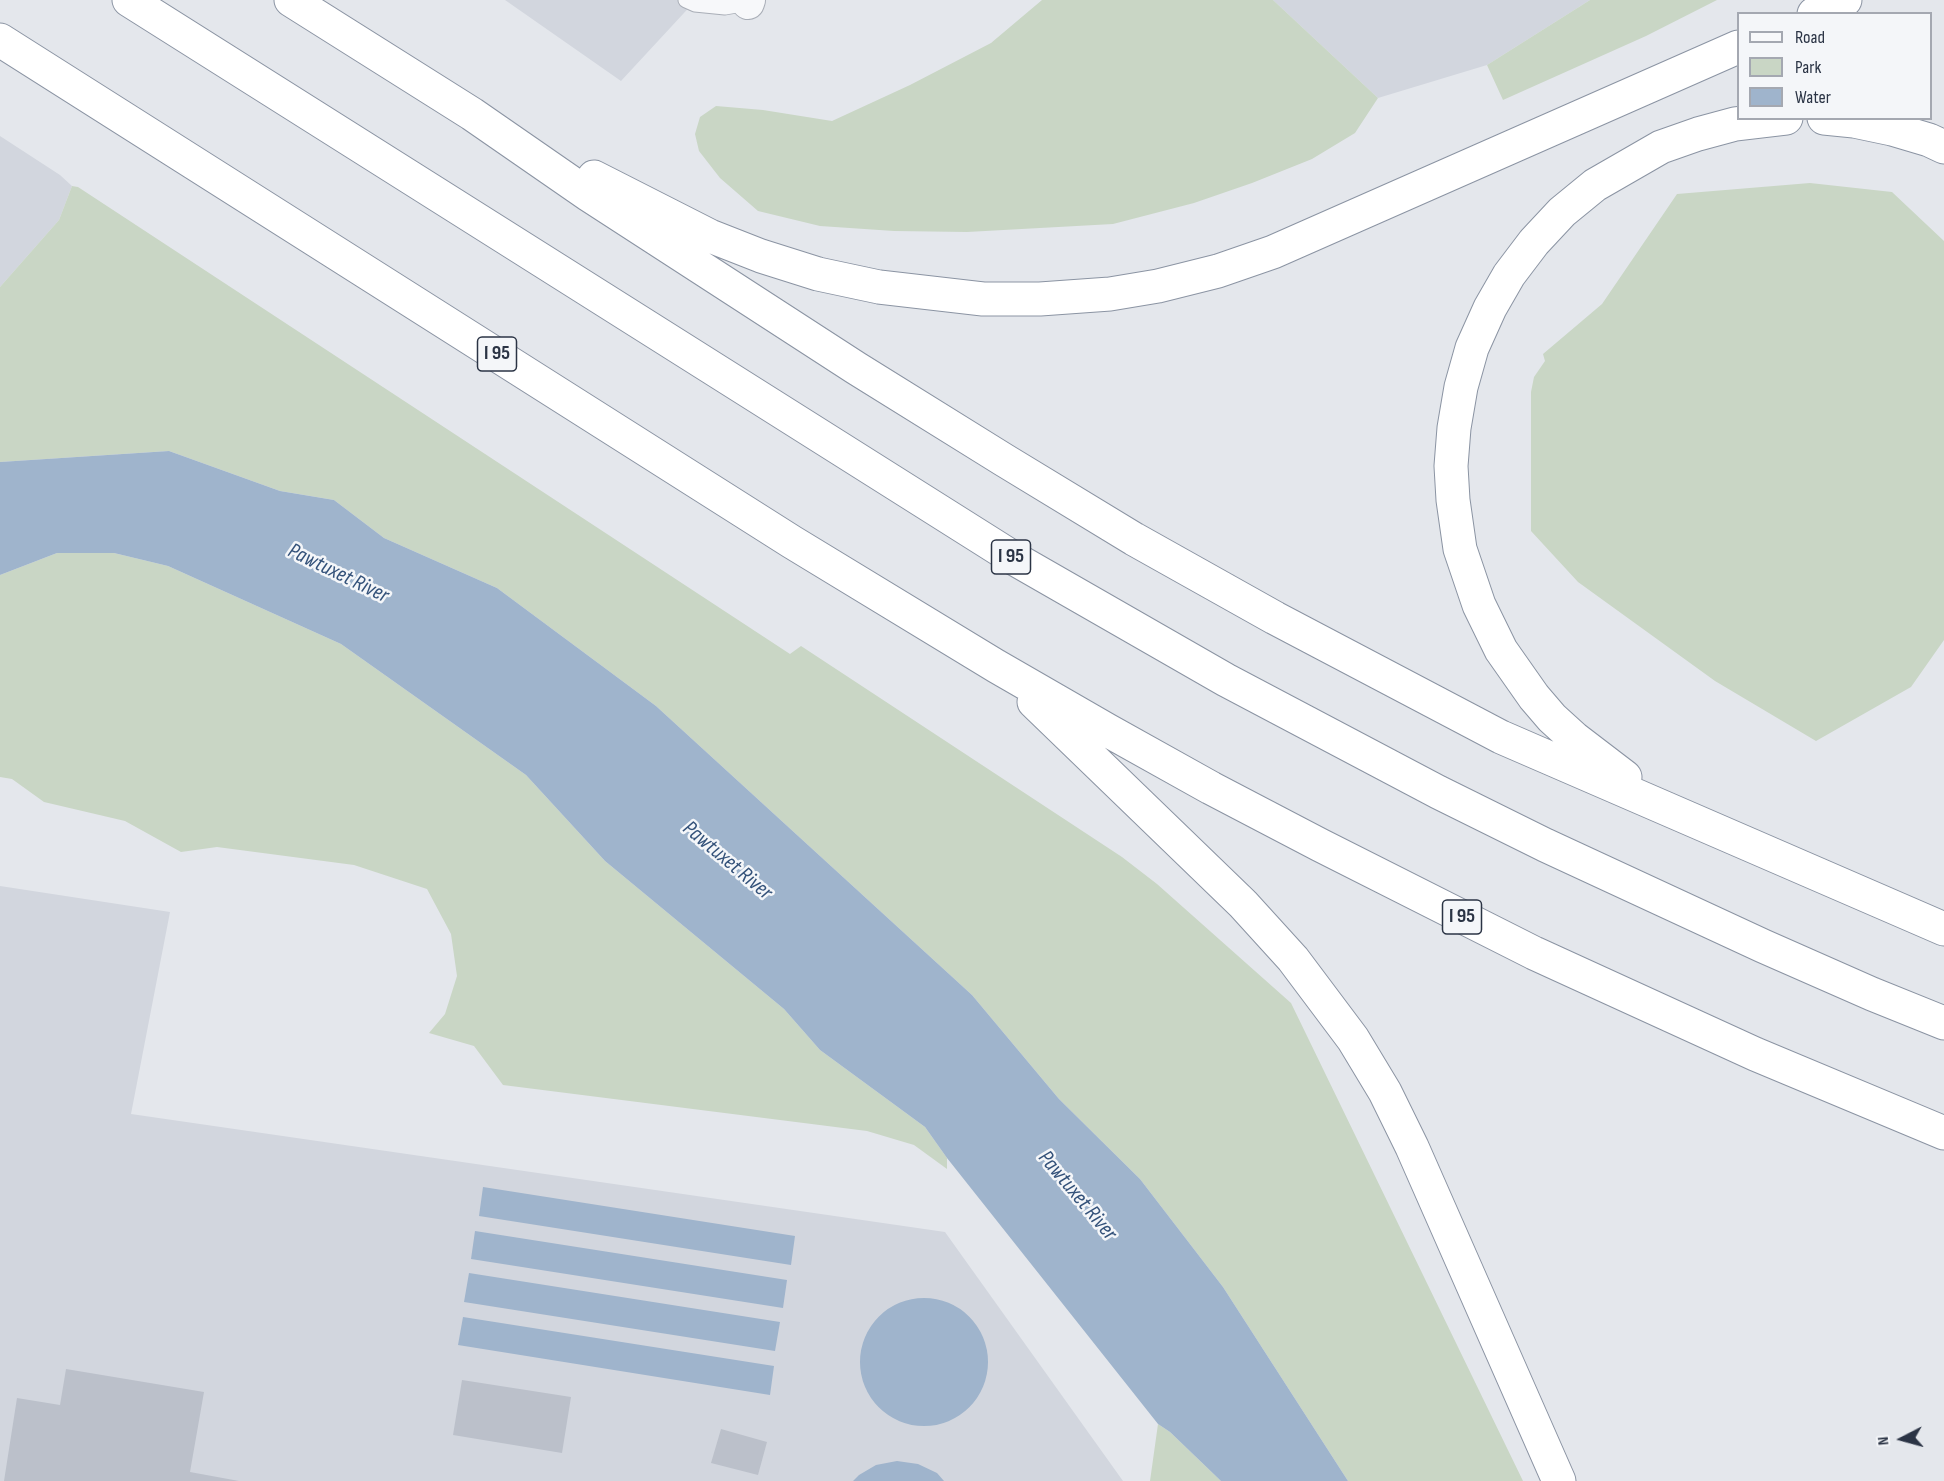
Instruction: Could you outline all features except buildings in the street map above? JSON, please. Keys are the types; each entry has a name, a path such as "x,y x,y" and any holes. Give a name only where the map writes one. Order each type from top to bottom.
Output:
{"highway":[{"name":"I 95","path":"129,0 1015,560 1177,653 1386,765 1545,845 1763,946 1944,1023"},
{"path":"291,0 472,114 589,195 836,355 1134,538 1295,628 1501,736 1558,763 1710,826 1944,929"},
{"path":"1819,12 1845,0"},
{"name":"I 95","path":"0,40 792,542 996,666 1211,788 1534,953 1755,1054 1944,1133"},
{"path":"472,114 710,236 761,256 818,274 879,287 983,299 1040,300 1110,294 1158,286 1218,271 1273,252 1737,47"},
{"path":"1710,826 1651,793 1597,757 1552,718 1516,673 1489,628 1460,549 1451,466 1454,428 1461,387 1490,308 1509,275 1534,242 1562,212 1595,185 1661,147 1735,124 1769,120"},
{"path":"1844,120 1892,129 1944,147"},
{"path":"996,666 1243,904 1293,959 1353,1040 1385,1092 1412,1147 1559,1481"}],"lane":[{"path":"686,0 695,4 725,7 748,1"}],"shaded area":[{"path":"505,0 696,0 621,81"},
{"path":"1273,0 1590,0 1487,65 1378,98"},
{"path":"0,136 60,175 72,186 59,220 0,287"},
{"path":"0,886 170,912 131,1114 945,1232 1123,1481 0,1481"}],"green space":[{"path":"1042,0 1273,0 1378,98 1355,133 1312,159 1194,203 1113,224 967,232 894,231 820,226 758,211 720,178 699,151 695,134 700,117 716,106 763,110 832,121 910,85 991,43"},
{"path":"1590,0 1717,0 1646,36 1503,100 1487,65"},
{"path":"1810,183 1892,192 1944,241 1944,640 1911,687 1816,741 1715,681 1578,582 1531,531 1531,392 1534,377 1545,361 1543,354 1602,304 1677,194"},
{"path":"72,186 78,187 790,654 801,646 1122,857 1157,884 1291,1003 1523,1481 1348,1481 1223,1287 1140,1179 1059,1099 972,995 656,706 497,588 384,538 334,500 280,491 169,451 0,462 0,287 59,220"},
{"path":"57,553 114,553 168,566 341,644 526,775 605,861 784,1009 820,1050 925,1127 947,1158 947,1169 914,1145 867,1131 503,1085 474,1046 429,1033 445,1014 457,976 451,934 427,889 354,865 217,847 181,852 125,821 44,802 12,779 0,777 0,575"},
{"path":"1158,1424 1170,1432 1221,1481 1150,1481"}],"water":[{"name":"Pawtuxet River","path":"169,451 280,491 334,500 384,538 497,588 656,706 972,995 1059,1099 1140,1179 1223,1287 1348,1481 1221,1481 1170,1432 1158,1424 947,1158 925,1127 820,1050 784,1009 605,861 526,775 341,644 168,566 114,553 57,553 0,575 0,462"},
{"path":"483,1187 795,1236 791,1265 479,1216"},
{"path":"475,1231 787,1280 783,1308 471,1259"},
{"path":"469,1273 780,1322 775,1351 464,1302"},
{"path":"924,1298 949,1303 969,1317 983,1337 988,1362 983,1387 969,1407 949,1421 924,1426 899,1421 879,1407 865,1387 860,1362 865,1337 879,1317 899,1303"},
{"path":"463,1317 774,1366 770,1395 458,1345"},
{"path":"897,1461 918,1464 937,1473 944,1481 853,1481 876,1465"}]}
